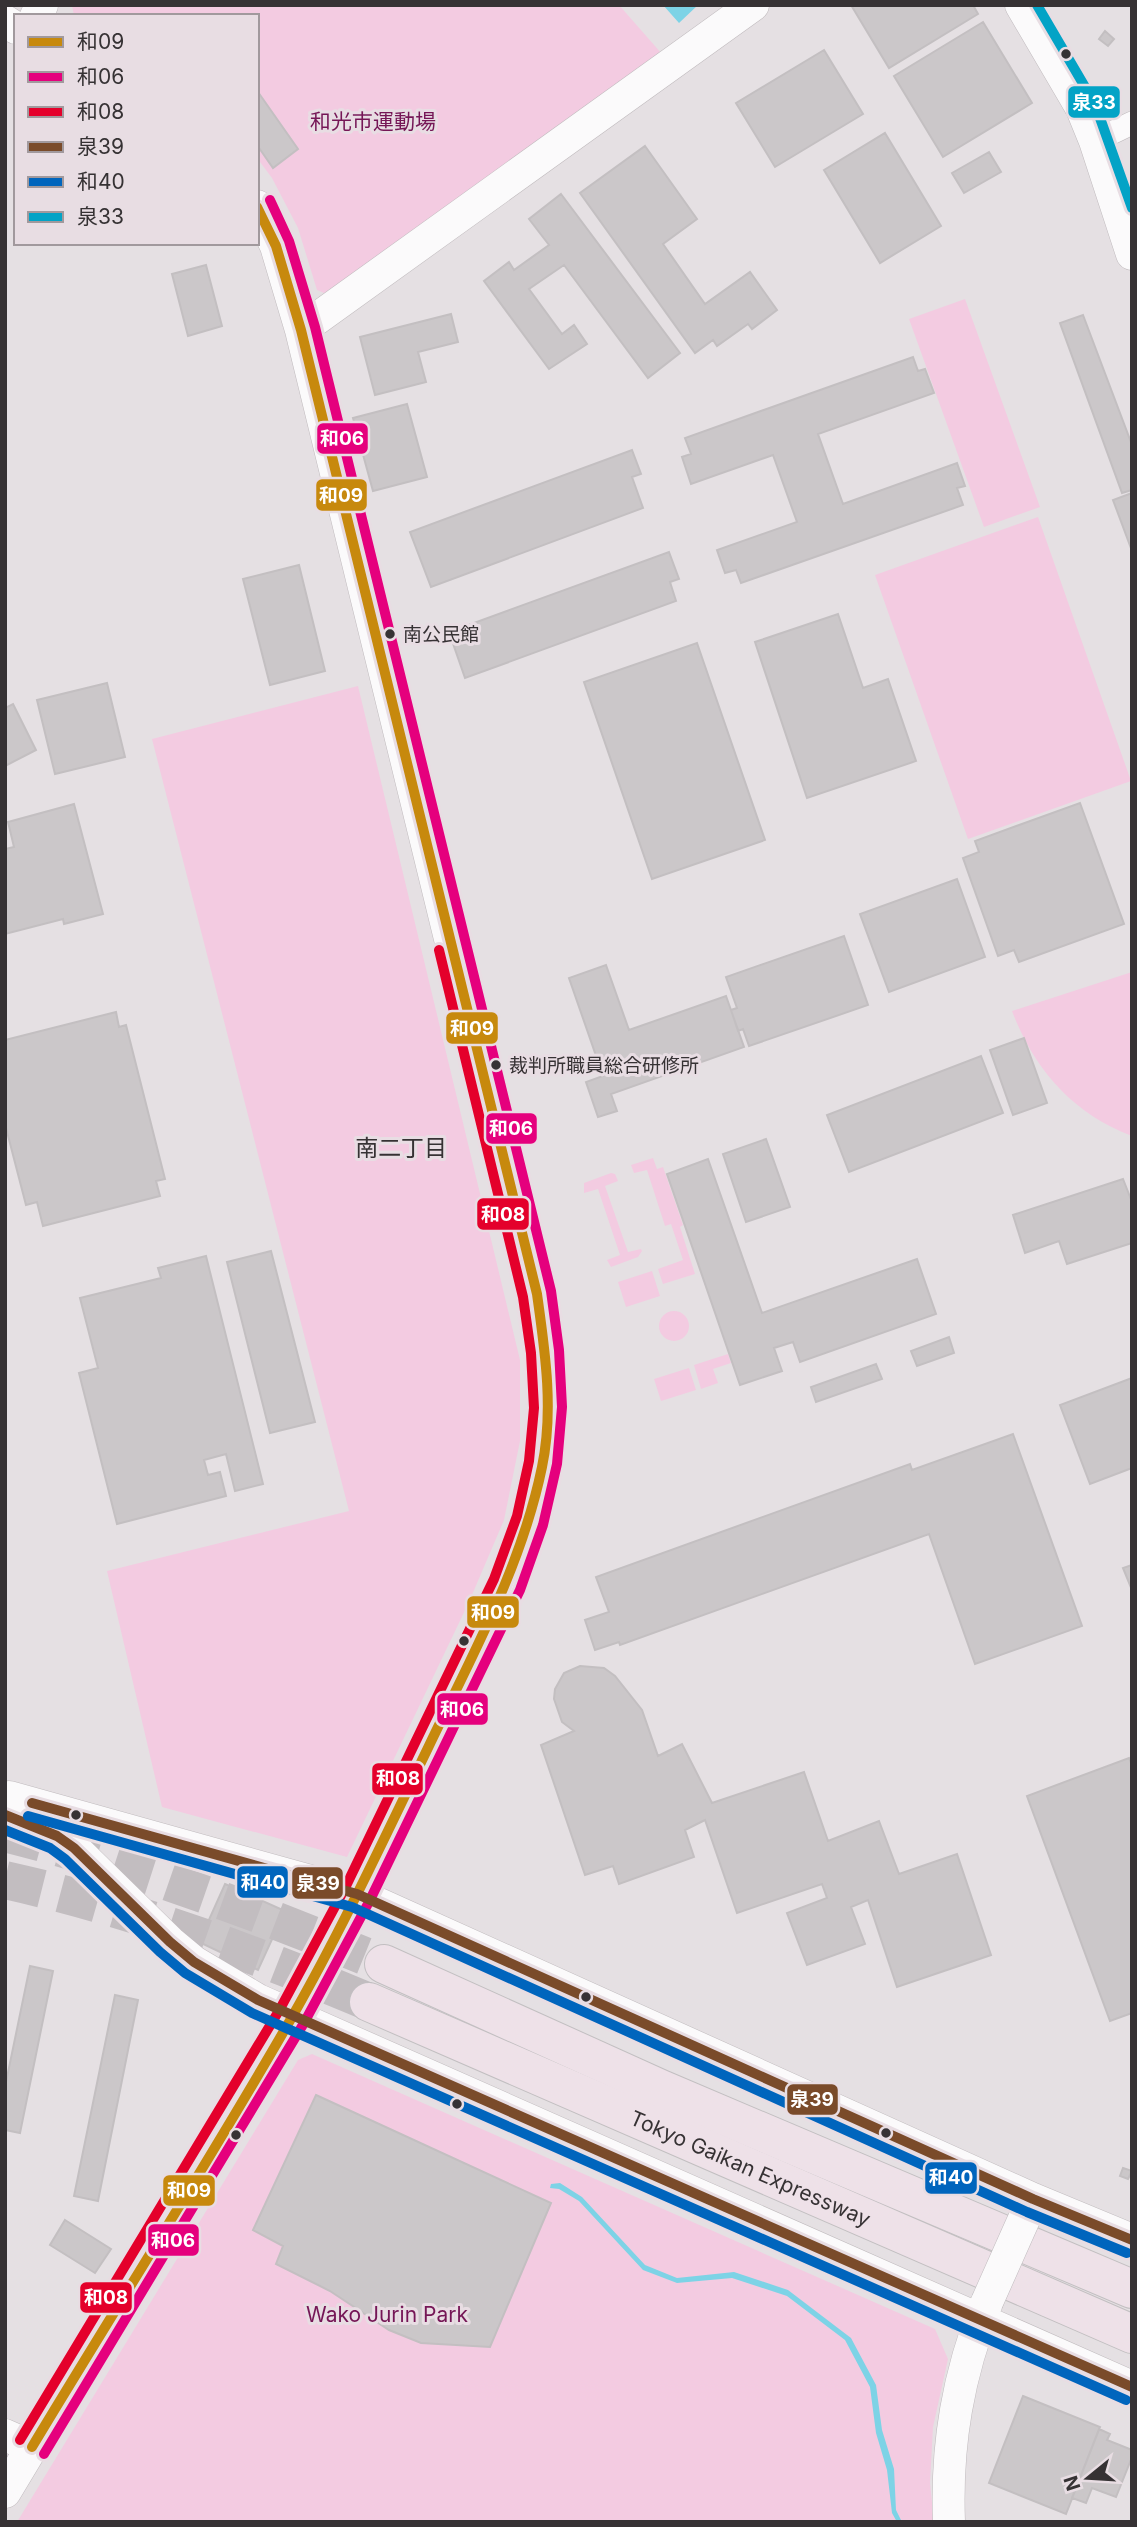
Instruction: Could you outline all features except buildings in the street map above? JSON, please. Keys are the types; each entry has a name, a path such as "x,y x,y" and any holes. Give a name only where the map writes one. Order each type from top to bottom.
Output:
{"highway":[{"name":"Tokyo Gaikan Expressway","path":"384,1964 663,2090 1132,2289"},
{"name":"Tokyo Gaikan Expressway","path":"369,2002 1132,2334"}],"street":[{"path":"301,330 753,5"},
{"path":"1021,5 1077,100 1095,141 1132,254"},
{"path":"1095,141 1132,123"},
{"path":"5,2492 19,2441 292,2016 357,1894 507,1584 530,1520 543,1464 548,1408 545,1352 531,1268 301,330 276,246 259,210"},
{"path":"5,1796 357,1894 1029,2209 1132,2240"},
{"path":"5,1815 57,1836 74,1847 170,1942 194,1962 258,2000 661,2177 983,2312 1132,2387"},
{"path":"949,2522 950,2437 960,2391 983,2312 1029,2209"}],"green space":[{"name":"和光市運動場","path":"72,5 619,5 662,54 331,296 317,290 298,228 272,178 259,161 259,14 74,14"},
{"path":"965,299 1040,507 984,527 909,319"},
{"path":"1038,517 1131,781 968,839 875,575"},
{"path":"358,686 520,1360 520,1441 504,1520 469,1602 347,1857 162,1807 107,1571 349,1511 152,739"},
{"path":"1132,972 1132,1136 1091,1115 1058,1087 1032,1052 1012,1011"},
{"path":"653,1158 657,1169 663,1167 683,1225 680,1227 695,1274 663,1284 658,1269 683,1260 671,1224 665,1226 647,1170 634,1173 631,1165"},
{"path":"615,1174 618,1181 605,1186 628,1252 642,1251 638,1257 611,1267 607,1260 620,1255 598,1189 584,1193 584,1183"},
{"path":"652,1271 660,1296 626,1307 618,1282"},
{"path":"674,1311 685,1315 689,1326 685,1337 674,1341 663,1337 659,1326 663,1315"},
{"path":"728,1354 731,1363 713,1369 718,1383 701,1389 694,1365"},
{"path":"689,1368 696,1390 661,1401 654,1379"},
{"name":"Wako Jurin Park","path":"312,2054 935,2329 948,2359 933,2427 930,2483 934,2522 17,2522 298,2060"}],"water":[{"path":"663,5 698,5 679,23"},
{"path":"560,2183 582,2197 645,2265 677,2278 734,2272 788,2290 851,2338 876,2385 882,2430 894,2469 896,2510 902,2522 897,2522 892,2513 887,2470 876,2433 870,2387 845,2340 787,2296 732,2278 677,2283 643,2270 579,2201 559,2189 550,2188 551,2184"}],"tunnel":[{"path":"5,1833 102,1860 197,1892 384,1964"},
{"path":"5,1880 98,1904 190,1933 369,2002"}],"transit line":[{"name":"泉33","path":"1037,5 1095,104 1132,208"},
{"name":"和06","path":"44,2454 304,2023 370,1900 520,1590 543,1525 557,1464 562,1407 559,1350 551,1291 315,327 289,241 270,200"},
{"name":"和09","path":"32,2447 261,2071 345,1919 493,1613 533,1505 546,1446 547,1380 537,1294 301,330 276,246 259,211"},
{"name":"和08","path":"20,2440 280,2009 345,1888 494,1579 517,1516 529,1461 534,1408 531,1353 523,1297 439,950"},
{"name":"泉39","path":"32,1803 357,1894 1033,2199 1132,2240"},
{"name":"泉39","path":"5,1815 57,1836 74,1848 194,1962 258,2000 1132,2387"},
{"name":"和40","path":"28,1816 352,1907 1027,2212 1127,2253"},
{"name":"和40","path":"5,1830 50,1848 65,1859 185,1973 252,2013 1126,2400"}],"place":[{"name":"南公民館","path":"390,634"},
{"name":"裁判所職員総合研修所","path":"496,1065"}],"district":[{"name":"南二丁目","path":"401,1148"}]}
